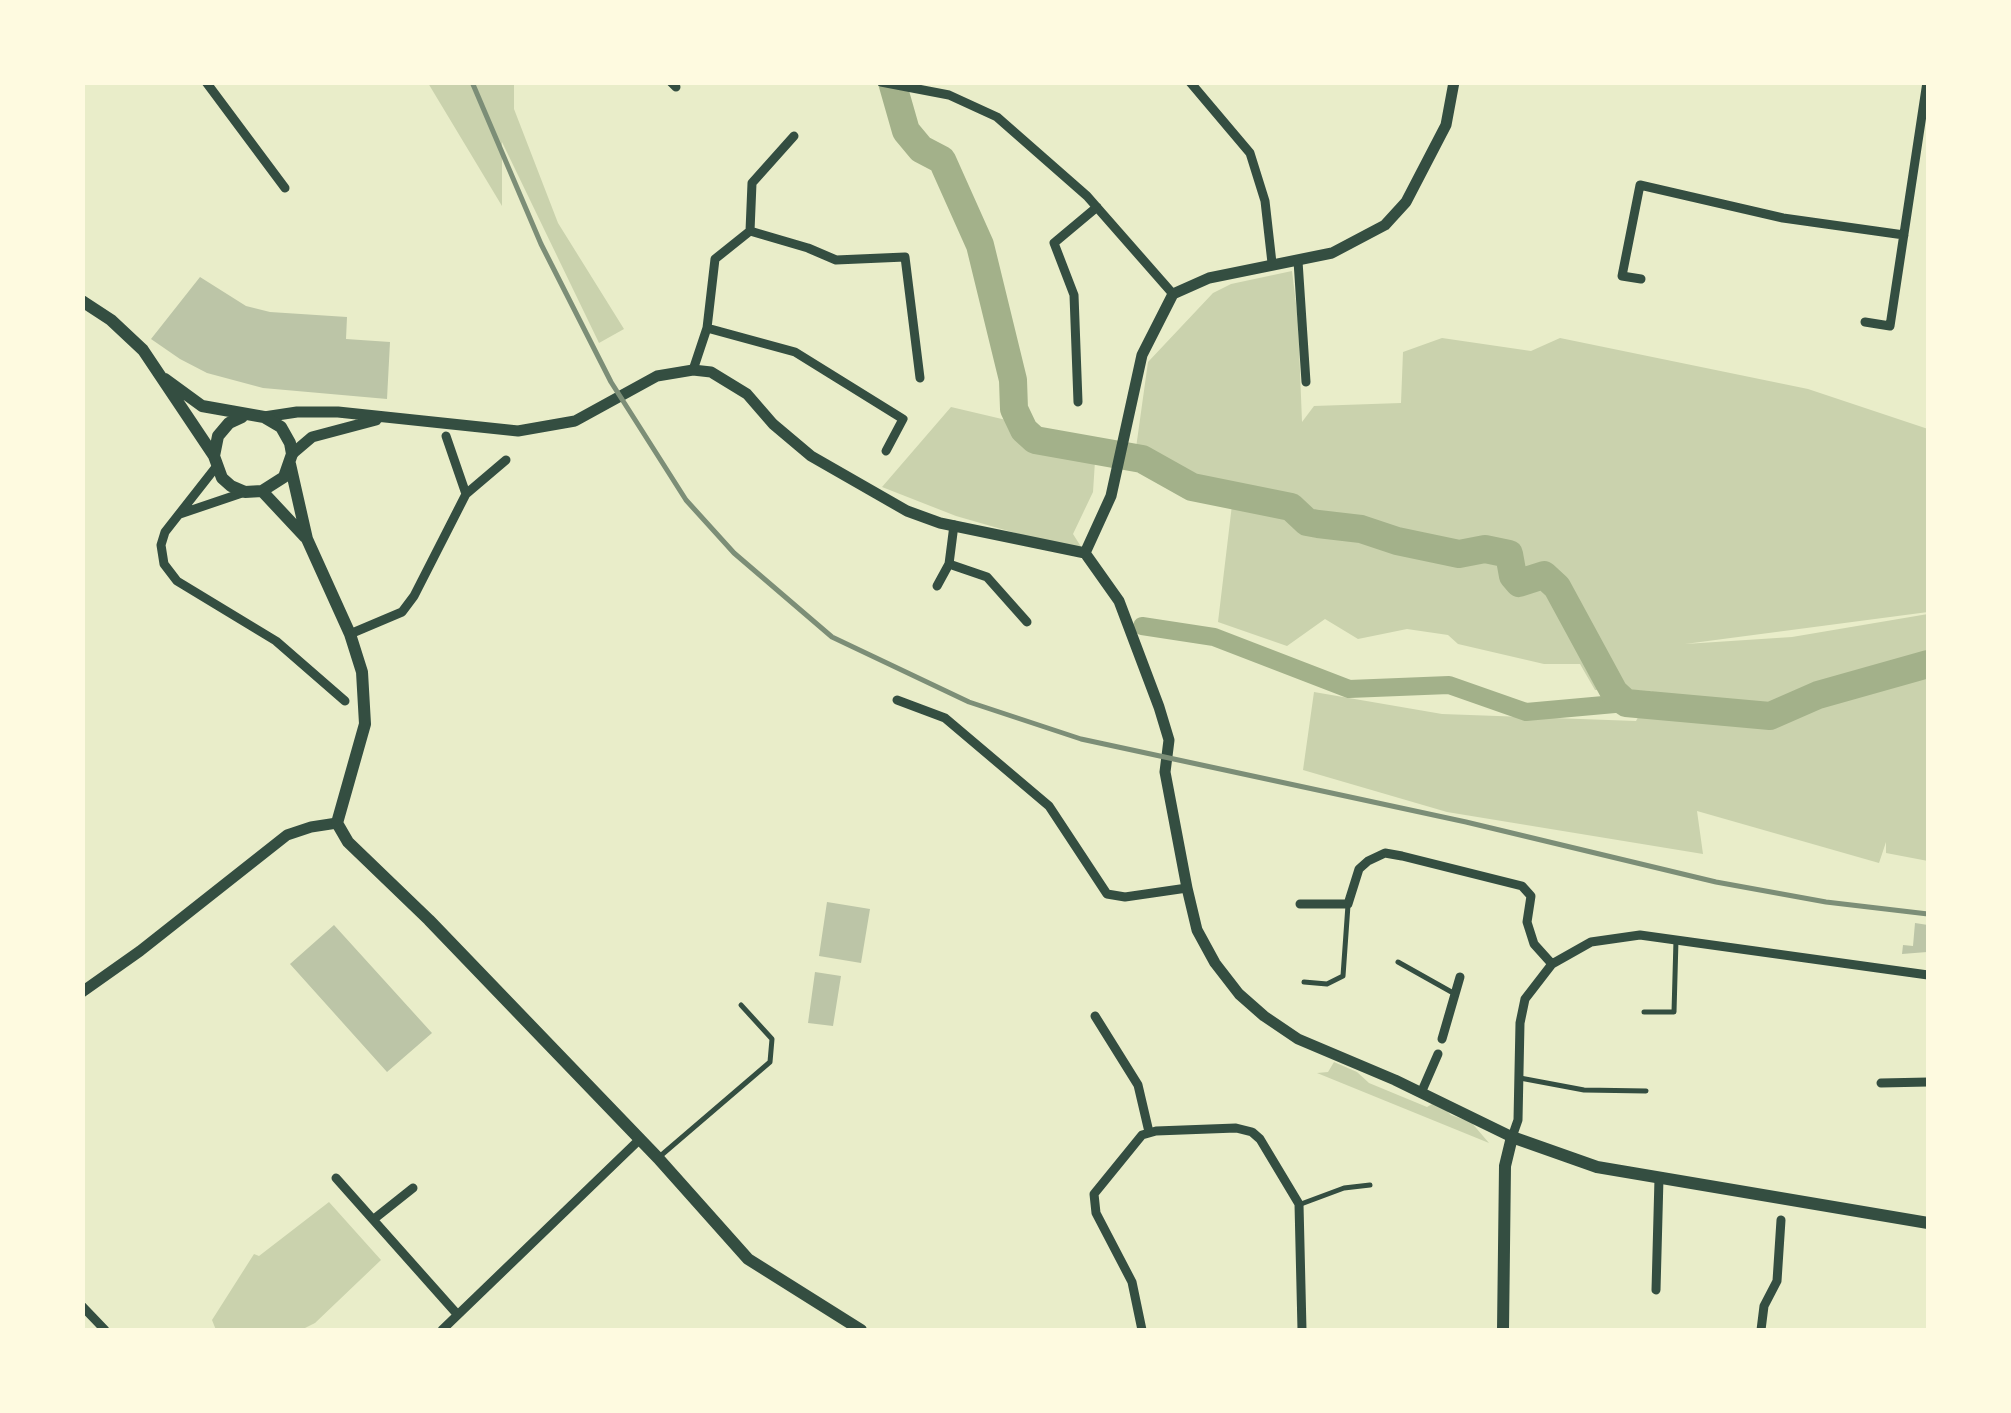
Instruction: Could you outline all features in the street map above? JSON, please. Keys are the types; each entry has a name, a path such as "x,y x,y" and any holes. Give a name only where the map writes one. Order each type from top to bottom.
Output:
{"main road":[{"path":"82,301 111,320 143,350 231,486 244,492 262,492 284,477 291,459"},
{"path":"164,379 202,406 264,417 281,427 290,443 307,539 350,634 362,672 365,724 337,823 348,842 429,920 658,1158 748,1259 861,1330"},
{"path":"215,462 218,436 228,423 244,416"},
{"path":"262,492 307,539"},
{"path":"1503,1330 1505,1166 1512,1136 1576,1162 1928,1223"}],"street":[{"path":"206,82 285,188"},
{"path":"880,82 949,95 997,117 1096,207 1174,294"},
{"path":"1190,82 1250,153 1264,201 1272,263"},
{"path":"1085,553 1112,496 1142,355 1174,294 1209,278 1332,253 1385,225 1406,202 1446,125 1454,82"},
{"path":"1865,322 1890,326 1926,82"},
{"path":"692,370 708,328 715,260 750,231 752,183 794,136"},
{"path":"1641,279 1622,276 1640,185 1783,218 1904,235"},
{"path":"1078,402 1074,295 1054,243 1096,207"},
{"path":"750,231 836,260 905,257 920,378"},
{"path":"1298,261 1306,382"},
{"path":"708,328 795,352 904,419 886,452"},
{"path":"264,417 338,412 518,431 550,428 575,421 657,376 692,370 711,372 734,383 811,456 907,511 1085,553 1119,601 1159,707 1169,740 1165,772 1186,888 1197,930 1208,952 1239,994 1264,1016 1314,1046 1512,1136 1518,1120 1521,1010 1530,990 1552,964 1578,948 1606,938 1640,935 1928,974"},
{"path":"291,459 312,437 385,418"},
{"path":"446,436 466,494"},
{"path":"350,634 402,612 466,494 506,460"},
{"path":"215,462 160,546 164,564 177,581 276,640 345,701"},
{"path":"178,514 244,492"},
{"path":"938,586 949,564 954,525"},
{"path":"949,564 987,576 1027,622"},
{"path":"897,700 944,718 1049,806 1107,894 1125,898 1186,888"},
{"path":"82,992 140,952 287,836 312,826 337,823"},
{"path":"1300,904 1348,904 1359,869 1385,853 1522,886 1531,896 1527,922 1534,944 1552,964"},
{"path":"1442,1039 1460,977"},
{"path":"1095,1016 1138,1086 1149,1132"},
{"path":"1421,1093 1438,1054"},
{"path":"1881,1082 1928,1082"},
{"path":"1142,1330 1132,1282 1093,1202 1097,1188 1136,1139 1149,1132 1236,1128 1252,1132 1260,1139 1299,1204 1302,1330"},
{"path":"442,1330 639,1140"},
{"path":"336,1178 457,1314"},
{"path":"1656,1290 1659,1178"},
{"path":"374,1219 413,1188"},
{"path":"1761,1330 1764,1306 1777,1281 1781,1220"},
{"path":"82,1306 105,1330"}],"lane":[{"path":"1304,982 1327,984 1343,976 1348,904"},
{"path":"1644,1012 1674,1012 1676,940"},
{"path":"1398,962 1455,994"},
{"path":"658,1158 770,1062 772,1039 741,1005"},
{"path":"1518,1078 1584,1090 1646,1090"},
{"path":"1299,1204 1344,1188 1370,1185"}],"green space":[{"path":"428,83 514,83 514,109 558,223 624,329 599,343 502,142 502,206"},
{"path":"1292,271 1302,422 1314,406 1401,403 1403,352 1442,338 1531,351 1560,338 1808,389 1928,429 1928,612 1685,644 1792,637 1928,614 1928,861 1886,853 1886,842 1879,863 1697,811 1703,854 1447,812 1303,770 1314,692 1442,714 1636,721 1652,691 1595,690 1580,664 1544,664 1458,644 1448,635 1407,629 1358,639 1325,619 1287,646 1218,622 1234,488 1136,448 1148,362 1213,293 1231,284"},
{"path":"951,407 1019,423 1038,451 1095,461 1093,492 1073,534 1085,553 956,516 882,487"},
{"path":"1334,1062 1357,1072 1369,1083 1427,1107 1443,1107 1451,1115 1471,1122 1489,1143 1317,1073 1328,1072"},
{"path":"329,1202 381,1260 315,1323 301,1330 216,1330 212,1320 254,1254 259,1256"}],"building":[{"path":"200,277 246,306 270,312 347,317 346,339 390,342 387,399 263,388 207,373 180,359 151,339"},
{"path":"827,902 870,909 861,963 819,956"},
{"path":"1915,923 1928,925 1927,952 1902,954 1903,945 1913,946"},
{"path":"334,925 432,1033 387,1072 290,964"},
{"path":"815,972 841,976 833,1026 808,1023"}],"waterway":[{"path":"892,82 906,131 921,149 942,160 980,245 1013,380 1014,409 1024,430 1035,440 1142,459 1192,487 1291,507 1307,522 1361,529 1459,554 1485,549 1509,554 1513,576 1519,583 1544,575 1557,587 1614,692 1626,703 1770,716 1818,695 1928,664"},
{"path":"1142,626 1214,637 1349,689 1449,685 1526,712 1626,703"}],"railway":[{"path":"472,82 541,244 611,382 686,500 734,553 832,637 969,702 1081,739 1466,822 1716,882 1826,902 1928,914"}]}
